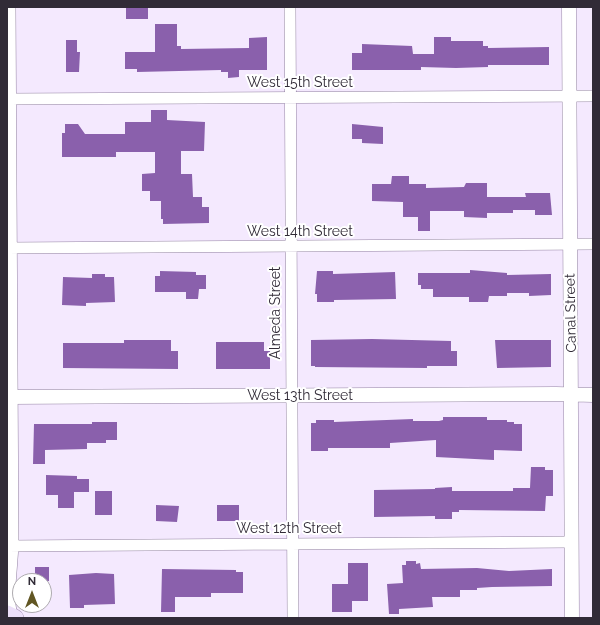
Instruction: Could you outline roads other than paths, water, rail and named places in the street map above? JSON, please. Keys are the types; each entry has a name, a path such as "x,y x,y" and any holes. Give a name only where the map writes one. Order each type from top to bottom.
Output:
{"street":[{"path":"10,7 9,598 11,617"},
{"name":"Almeda Street","path":"290,7 293,618"},
{"name":"Canal Street","path":"569,7 572,618"},
{"name":"West 15th Street","path":"9,99 593,96"},
{"name":"West 14th Street","path":"9,248 593,244"},
{"name":"West 13th Street","path":"10,397 593,395"},
{"name":"West 12th Street","path":"10,546 571,542"}]}
